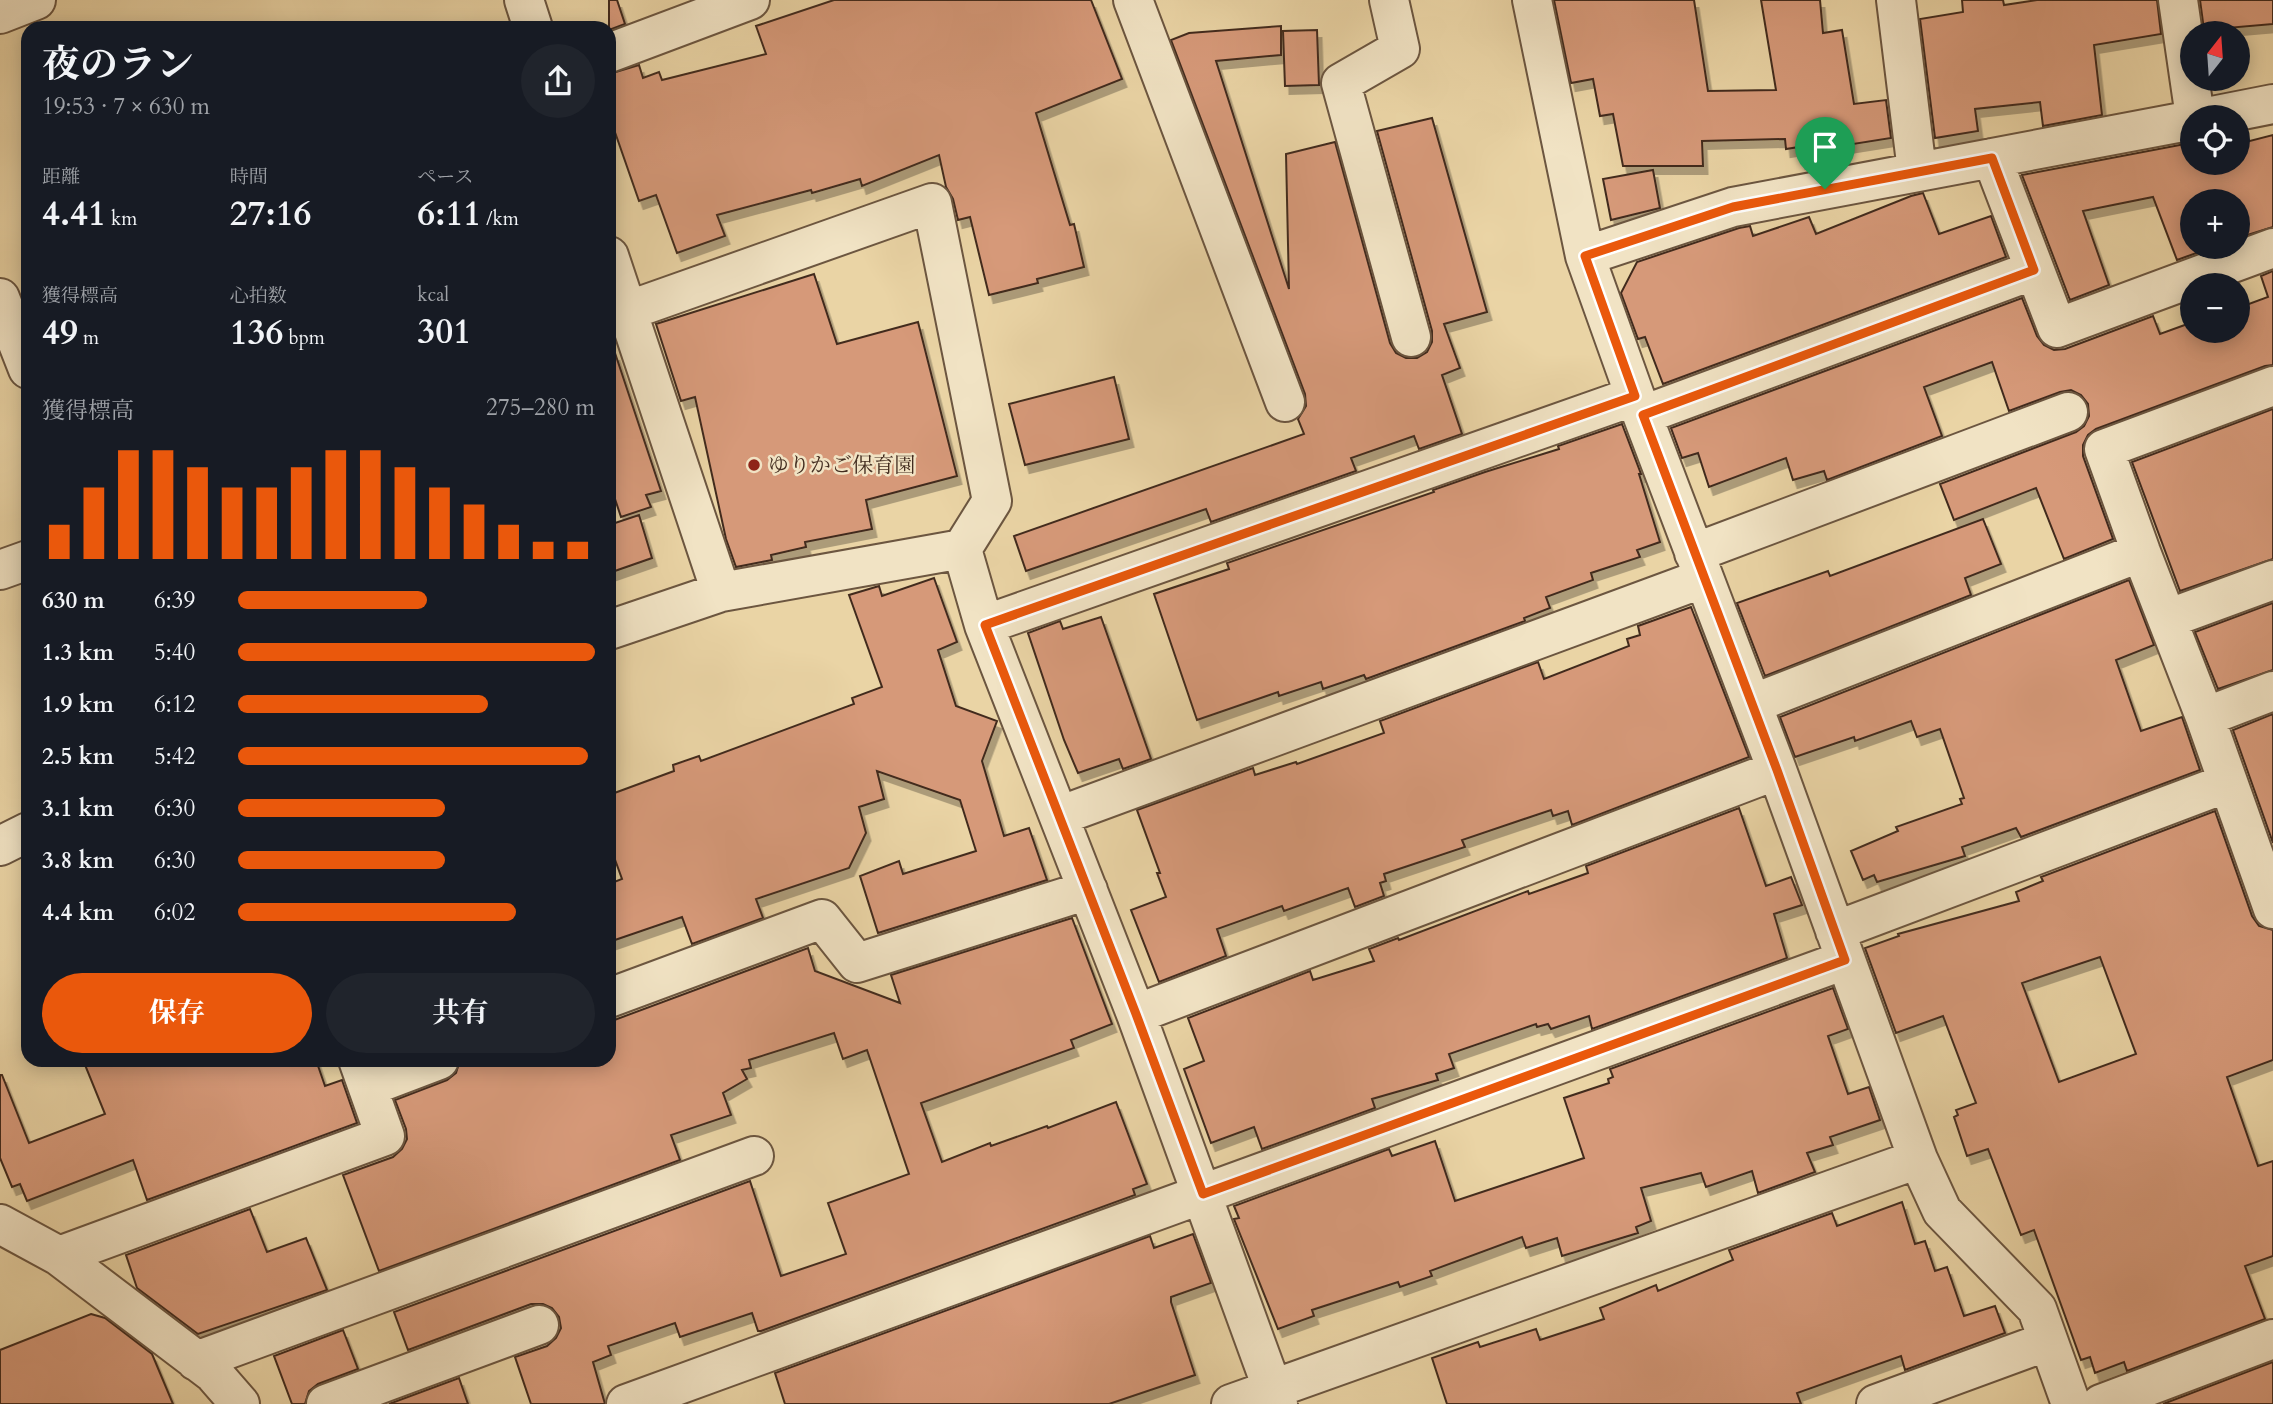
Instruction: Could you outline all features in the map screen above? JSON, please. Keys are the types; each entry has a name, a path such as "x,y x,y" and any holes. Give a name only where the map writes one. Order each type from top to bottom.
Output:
{"street":[{"path":"0,14 36,0"},
{"path":"524,0 531,21"},
{"path":"616,49 750,0"},
{"path":"1133,0 1285,402"},
{"path":"1388,0 1400,49 1341,83 1411,337"},
{"path":"1532,0 1585,256 1777,770 1918,1159 1942,1211 2037,1309 2071,1404"},
{"path":"1896,0 1917,171"},
{"path":"2178,0 2192,105"},
{"path":"2250,109 2273,104"},
{"path":"1585,256 1733,207 2180,122"},
{"path":"1992,158 2057,328 2273,248"},
{"path":"616,628 721,592 962,549 992,501 932,203 627,311"},
{"path":"985,625 2034,270"},
{"path":"616,277 721,592"},
{"path":"2,309 21,353"},
{"path":"2273,386 2104,449 2205,717 2273,909"},
{"path":"1059,816 1699,566 2068,412"},
{"path":"962,549 985,625 1136,1014 1276,1396"},
{"path":"1752,704 2141,552"},
{"path":"0,569 21,562"},
{"path":"2167,619 2273,580"},
{"path":"2205,717 2273,691"},
{"path":"1136,1014 1777,770"},
{"path":"626,1404 1203,1194 1840,945 2227,783"},
{"path":"0,846 21,836"},
{"path":"616,995 822,919 857,963 1088,890"},
{"path":"60,1256 385,1136 363,1074 401,1067"},
{"path":"196,1361 754,1156"},
{"path":"1231,1404 1276,1396 1918,1159"},
{"path":"0,1224 60,1256 213,1373 240,1404"},
{"path":"326,1404 539,1325"},
{"path":"2101,1404 2273,1339"},
{"path":"1876,1404 2048,1341"}],"building":[{"path":"609,0 617,0 625,24 616,27 616,21 609,21"},
{"path":"834,0 1091,0 1122,79 1036,113 1070,225 1074,224 1084,267 1037,279 1038,283 989,295 970,217 958,220 953,199 946,187 939,155 862,186 860,179 717,215 725,236 677,253 656,195 639,201 616,135 616,72 639,65 643,78 659,72 662,80 766,54 756,26"},
{"path":"1554,0 1694,0 1708,91 1776,90 1761,0 1820,0 1823,33 1842,30 1854,104 1886,100 1891,138 1834,147 1836,155 1801,161 1799,147 1786,149 1785,139 1702,141 1703,166 1623,166 1613,114 1600,116 1593,79 1571,83"},
{"path":"1962,0 2003,0 2004,5 2037,0 2157,0 2161,34 2094,45 2102,115 2043,126 2040,102 1975,109 1978,131 1935,138 1920,19 1963,12"},
{"path":"2200,0 2273,0 2273,24 2250,26 2250,21 2203,21"},
{"path":"1281,26 1281,55 1216,61 1289,289 1286,154 1335,142 1390,343 1396,353 1406,358 1417,358 1427,352 1432,342 1432,331 1377,131 1432,118 1487,312 1444,324 1460,368 1442,375 1462,434 1419,449 1414,436 1351,458 1356,471 1211,522 1206,509 1026,571 1014,536 1304,434 1298,419 1306,406 1305,394 1171,40 1189,33"},
{"path":"1317,30 1319,85 1285,86 1283,31"},
{"path":"2273,135 2273,227 2250,234 2250,189 2180,189 2180,259 2177,260 2153,197 2083,211 2109,285 2070,300 2022,175 2180,145 2180,175 2250,175 2250,141"},
{"path":"1653,170 1660,208 1611,220 1603,179"},
{"path":"1923,193 1939,234 1991,216 2006,257 1663,384 1645,337 1638,339 1621,293 1637,262 1750,226 1753,236 1809,217 1816,234"},
{"path":"2273,271 2273,365 2096,429 2088,435 2083,445 2083,456 2113,539 2064,559 2036,488 1954,520 1940,484 2076,432 2084,426 2089,416 2088,404 2081,395 2071,390 2009,411 1992,362 1924,387 1942,436 1827,480 1824,471 1793,480 1786,458 1709,487 1698,453 1682,458 1671,428 2022,298 2037,336 2044,345 2054,350 2065,349 2153,316 2160,334 2180,327 2180,343 2250,343 2250,304 2268,297 2261,276"},
{"path":"814,274 837,344 918,322 957,476 866,500 872,529 805,542 806,547 771,555 772,560 736,567 726,539 695,397 681,401 656,324"},
{"path":"616,356 661,491 646,495 651,507 621,517 616,502"},
{"path":"1114,377 1129,439 1025,465 1009,404"},
{"path":"2273,409 2273,559 2180,591 2132,462"},
{"path":"1622,424 1641,474 1660,542 1637,550 1640,557 1591,573 1593,580 1546,597 1550,608 1524,618 1525,621 1366,679 1364,675 1323,689 1321,682 1279,696 1278,692 1197,720 1154,594 1229,569 1227,563 1485,472 1559,449 1558,446"},
{"path":"639,515 652,558 616,571 616,523"},
{"path":"1983,519 2001,564 1965,578 1971,595 1765,676 1737,603 1828,571 1830,576"},
{"path":"934,578 957,642 938,650 956,706 997,721 982,761 1004,836 1029,828 1047,880 878,933 860,876 899,861 903,874 976,851 960,800 877,771 884,799 859,807 866,833 849,868 756,899 763,918 692,944 682,917 616,940 616,881 622,879 616,862 616,792 674,771 673,765 699,756 701,761 854,704 852,698 882,687 849,595 879,586 882,596"},
{"path":"2129,580 2154,645 2116,660 2141,731 2182,717 2200,770 2021,837 2016,828 1962,847 1965,856 1877,882 1874,875 1863,880 1851,851 1898,831 1896,827 1962,804 1960,799 1964,798 1940,729 1917,737 1911,721 1855,741 1854,737 1795,757 1780,717"},
{"path":"2273,603 2273,670 2218,689 2195,632"},
{"path":"1691,607 1749,757 1572,825 1568,811 1553,816 1551,810 1462,840 1465,847 1384,874 1386,881 1380,883 1384,896 1355,907 1348,888 1284,911 1282,906 1217,929 1226,956 1159,982 1131,910 1166,897 1137,810 1253,768 1255,775 1296,762 1297,764 1384,733 1380,721 1538,662 1544,679 1629,646 1627,639 1640,635 1638,626"},
{"path":"1101,617 1151,759 1123,769 1119,759 1078,773 1028,633 1060,621 1063,629"},
{"path":"2273,714 2273,843 2233,730"},
{"path":"1739,808 1766,886 1791,877 1802,905 1774,914 1787,958 1592,1029 1589,1016 1551,1029 1548,1024 1537,1027 1536,1024 1449,1054 1454,1068 1436,1074 1438,1080 1372,1099 1375,1108 1262,1149 1254,1127 1211,1143 1184,1069 1204,1061 1188,1018 1310,971 1313,980 1374,961 1369,949 1528,891 1529,894 1588,873 1586,866"},
{"path":"2215,811 2252,916 2259,926 2273,930 2273,1060 2227,1077 2258,1166 2273,1161 2273,1256 2245,1266 2265,1319 2127,1371 2124,1362 2095,1373 2090,1357 2081,1360 2034,1230 2021,1235 1988,1149 1967,1156 1954,1117 1958,1115 1956,1110 1976,1103 1943,1016 1896,1033 1865,948 1899,936 1898,934 2019,901 2016,892 2043,881 2041,877","holes":["2100,957 2136,1054 2059,1082 2022,983"]},
{"path":"1072,918 1112,1024 1071,1040 1074,1048 921,1103 942,1162 990,1143 991,1146 1047,1126 1048,1128 1116,1102 1147,1184 1133,1189 1135,1195 761,1331 758,1331 752,1313 680,1337 675,1323 608,1346 611,1355 593,1362 605,1404 531,1404 515,1357 547,1346 556,1338 561,1328 559,1317 552,1308 543,1304 531,1304 408,1350 394,1312 750,1181 781,1276 846,1254 828,1203 909,1174 867,1050 843,1059 834,1033 749,1060 751,1068 742,1070 747,1079 723,1093 731,1115 671,1135 680,1160 379,1271 343,1175 393,1157 402,1149 407,1139 406,1129 395,1100 447,1080 456,1073 458,1067 616,1067 616,1019 808,948 815,971 900,1003 891,975"},
{"path":"1833,988 1848,1029 1828,1036 1848,1094 1869,1087 1880,1120 1830,1137 1833,1145 1807,1153 1815,1172 1758,1193 1752,1171 1706,1187 1701,1173 1641,1188 1651,1221 1636,1227 1638,1233 1562,1256 1557,1238 1526,1248 1522,1237 1430,1271 1432,1276 1400,1287 1398,1282 1312,1310 1314,1316 1278,1329 1234,1219 1239,1218 1234,1206 1389,1149 1392,1156 1435,1141 1455,1201 1584,1158 1564,1098 1609,1083 1608,1079 1613,1077 1610,1069"},
{"path":"86,1067 318,1067 325,1086 342,1080 357,1123 147,1200 133,1160 27,1201 20,1184 12,1187 0,1158 0,1075 29,1143 105,1114"},
{"path":"1902,1202 1915,1244 1925,1241 1935,1271 1947,1267 1964,1316 1995,1306 2005,1333 1905,1370 1901,1356 1797,1393 1801,1404 1447,1404 1432,1358 1478,1342 1480,1347 1536,1329 1540,1340 1604,1319 1600,1308 1656,1285 1658,1291 1733,1260 1729,1250 1832,1213 1837,1226"},
{"path":"250,1209 267,1252 306,1238 327,1290 198,1334 137,1288 126,1255"},
{"path":"1193,1234 1211,1283 1171,1297 1171,1302 1195,1375 1109,1404 785,1404 775,1373 1150,1236 1154,1248"},
{"path":"91,1314 105,1318 152,1354 173,1404 0,1404 0,1350"},
{"path":"343,1330 358,1369 318,1384 309,1391 305,1404 292,1404 274,1356"},
{"path":"2273,1362 2273,1404 2163,1404"},
{"path":"459,1378 468,1404 389,1404"}],"place":[{"name":"ゆりかご保育園","path":"754,465"}],"route":[{"path":"1992,158 2034,270 1643,415 1777,770 1845,960 1203,1194 985,625 1635,396 1585,256 1733,207 1825,189 1992,158"}]}
